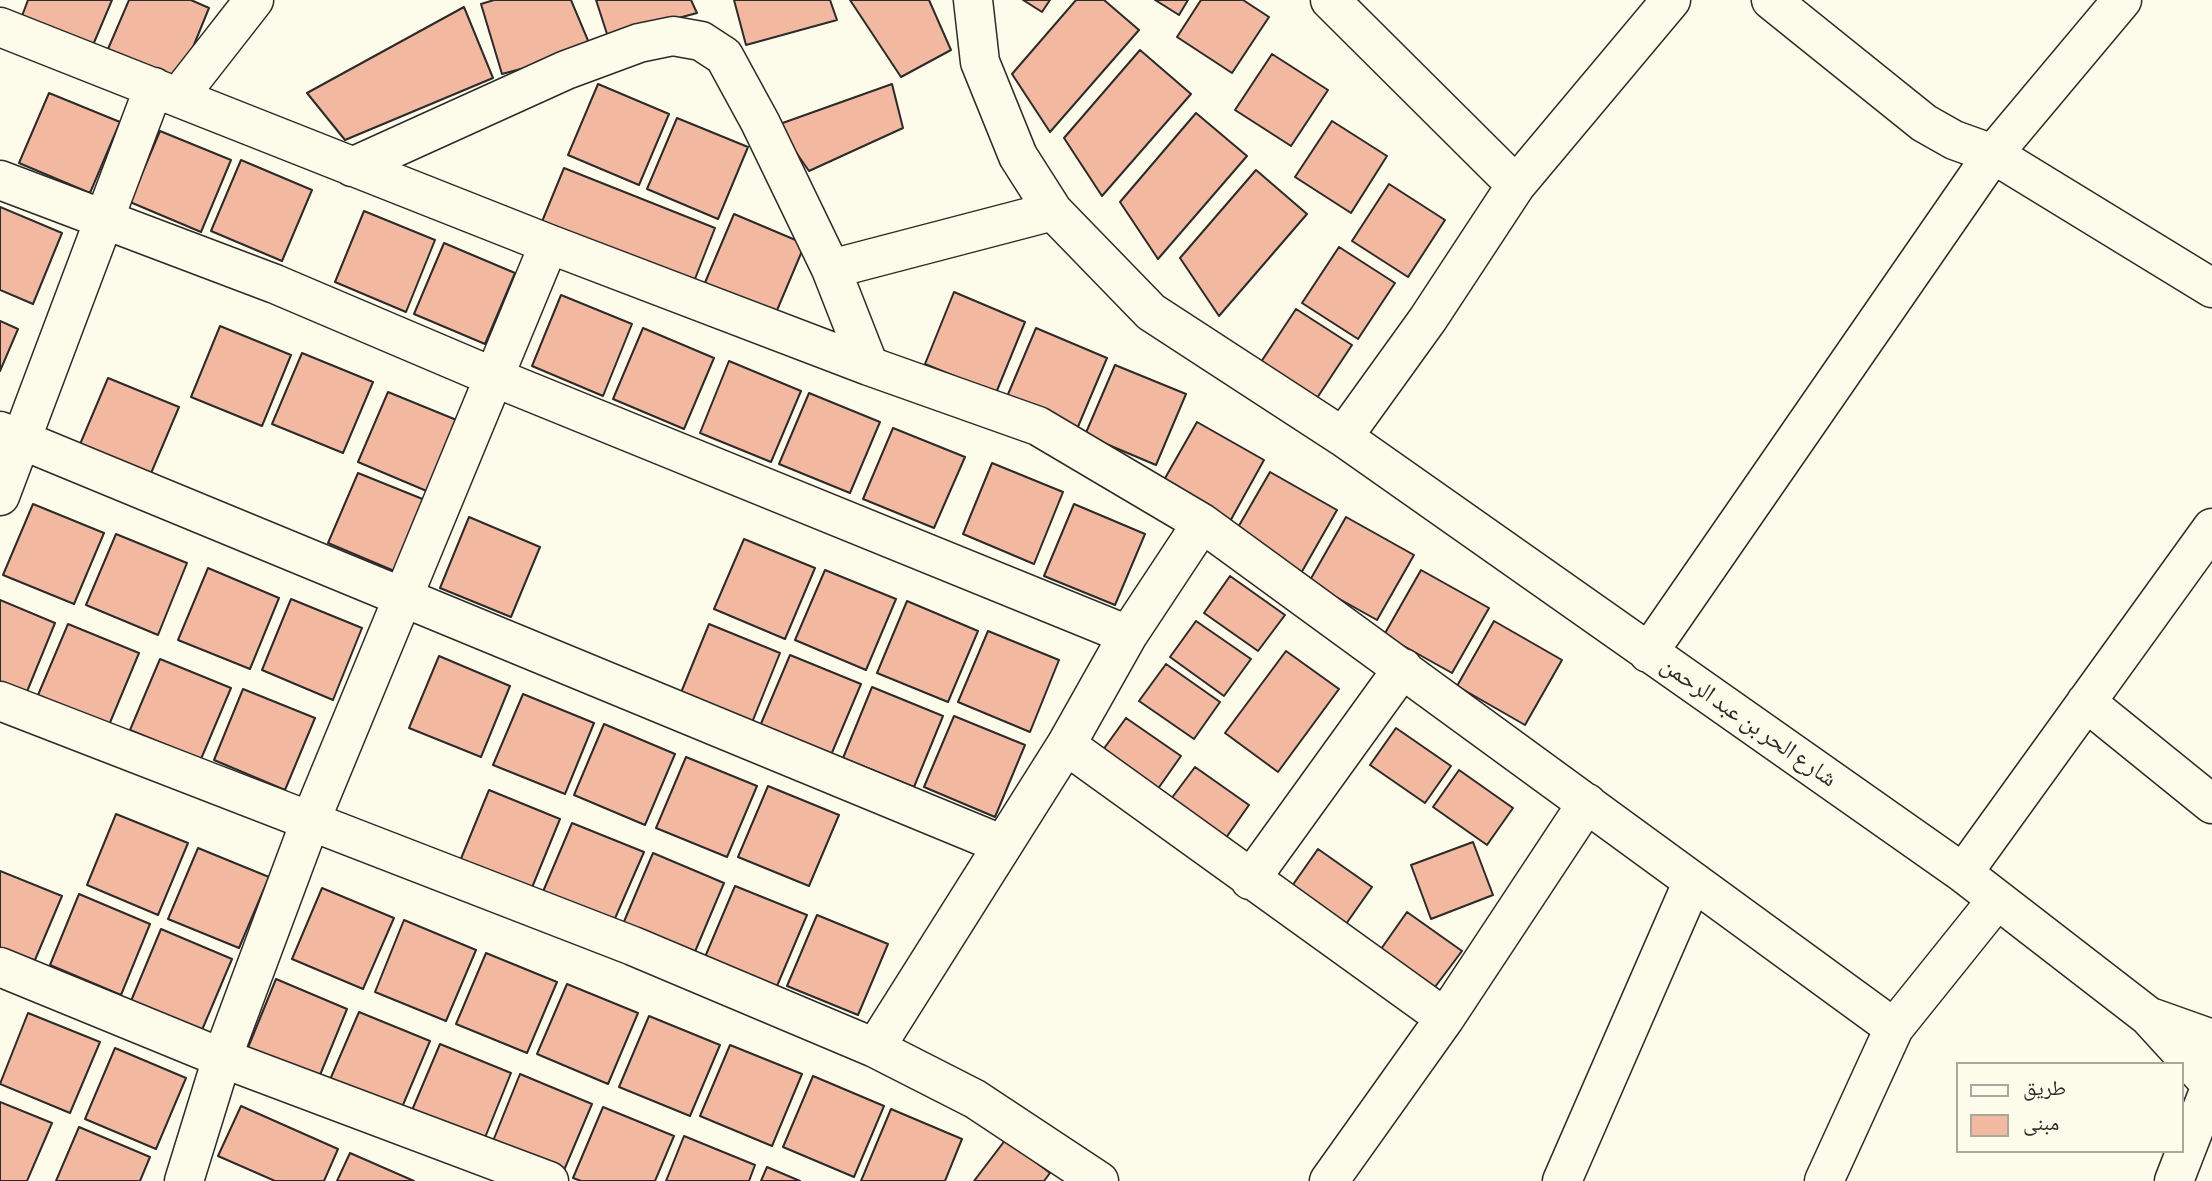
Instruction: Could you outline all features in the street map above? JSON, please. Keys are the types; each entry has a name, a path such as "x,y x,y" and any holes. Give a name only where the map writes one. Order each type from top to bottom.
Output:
{"street":[{"path":"0,496 12,436 104,219 166,92 254,0"},
{"name":"شارع الحر بن عبد الرحمن","path":"973,0 980,62 1018,156 1053,211 1151,312 1343,437 1963,873 2148,1016 2211,1085"},
{"path":"1330,0 1516,185"},
{"path":"1343,437 1428,319 1516,185 1671,0"},
{"path":"1771,0 1924,123 1954,141 1993,154 2212,288"},
{"path":"1648,653 1993,154 2122,0"},
{"path":"0,27 549,244 869,366 1038,426 1202,523 1894,1028"},
{"path":"352,167 566,70 639,43 673,36 701,41 724,56 831,269 869,366"},
{"path":"0,180 275,284 496,378 1128,635"},
{"path":"831,269 1053,211"},
{"path":"184,1181 222,1058 310,822 496,378 549,244"},
{"path":"12,436 404,595 1001,845"},
{"path":"875,1048 1066,745 1128,635 1202,523"},
{"path":"1963,873 2212,528"},
{"path":"1250,880 1403,668"},
{"path":"0,701 633,946 875,1048 975,1099 1099,1181"},
{"path":"2086,702 2212,804"},
{"path":"1066,745 1445,1018"},
{"path":"1329,1181 1445,1018 1587,803"},
{"path":"1562,1181 1692,883"},
{"path":"1824,1181 1894,1028 1996,901"},
{"path":"0,967 222,1058 549,1181"},
{"name":"شارع الحر بن عبد الرحمن","path":"2148,1016 2212,1039"},
{"path":"2176,1181 2211,1085"},
{"path":"2176,1181 2212,1152"}],"building":[{"path":"28,0 112,0 93,45 22,16"},
{"path":"129,0 191,0 209,8 180,79 108,49"},
{"path":"494,0 571,0 592,50 502,74 481,4"},
{"path":"596,0 691,0 697,13 608,37"},
{"path":"734,0 830,0 837,20 746,45"},
{"path":"850,0 929,0 951,50 901,77"},
{"path":"1023,0 1050,0 1042,12"},
{"path":"1076,0 1104,0 1139,30 1050,132 1012,74"},
{"path":"1155,0 1188,0 1179,15"},
{"path":"1201,0 1243,0 1269,17 1232,73 1177,37"},
{"path":"464,7 493,78 345,140 307,93"},
{"path":"1140,50 1191,94 1102,196 1064,138"},
{"path":"1272,54 1328,90 1291,146 1235,110"},
{"path":"598,84 669,114 639,185 568,155"},
{"path":"892,84 903,128 809,171 777,125"},
{"path":"49,93 120,122 90,193 19,163"},
{"path":"1196,113 1247,156 1158,259 1120,202"},
{"path":"677,118 748,147 718,219 647,189"},
{"path":"1332,121 1387,156 1351,213 1295,177"},
{"path":"160,131 231,160 201,232 130,202"},
{"path":"241,160 312,190 282,261 211,231"},
{"path":"564,168 715,228 693,284 541,224"},
{"path":"1256,170 1307,214 1219,316 1180,258"},
{"path":"1389,184 1445,220 1408,277 1352,241"},
{"path":"0,207 62,233 33,304 0,290"},
{"path":"364,211 435,240 406,312 335,282"},
{"path":"734,214 805,244 775,315 704,285"},
{"path":"444,243 515,273 485,344 414,314"},
{"path":"1339,247 1395,283 1358,339 1302,303"},
{"path":"954,292 1025,322 996,393 925,364"},
{"path":"561,295 632,324 603,396 532,366"},
{"path":"1296,309 1352,345 1315,401 1259,365"},
{"path":"0,321 18,329 0,371"},
{"path":"220,326 291,355 262,426 191,397"},
{"path":"643,328 714,358 684,429 613,399"},
{"path":"1036,328 1107,358 1077,429 1006,399"},
{"path":"302,353 373,382 343,453 272,424"},
{"path":"729,361 801,391 771,462 700,433"},
{"path":"1115,365 1186,394 1156,465 1085,435"},
{"path":"108,378 179,407 149,478 78,449"},
{"path":"388,392 459,421 429,492 358,462"},
{"path":"809,393 880,422 850,493 779,464"},
{"path":"1197,422 1264,460 1228,525 1160,487"},
{"path":"893,428 965,457 934,528 863,499"},
{"path":"992,463 1063,492 1034,564 963,534"},
{"path":"1270,472 1337,510 1300,575 1233,536"},
{"path":"358,473 430,502 399,573 328,543"},
{"path":"33,504 104,533 74,604 3,575"},
{"path":"1074,504 1145,534 1115,605 1044,576"},
{"path":"469,517 540,547 511,617 440,588"},
{"path":"1346,517 1414,555 1377,620 1309,582"},
{"path":"116,534 187,563 158,635 86,605"},
{"path":"744,539 815,568 785,639 714,609"},
{"path":"208,568 279,598 250,669 178,640"},
{"path":"825,570 896,599 866,670 795,640"},
{"path":"1421,570 1489,608 1452,673 1384,635"},
{"path":"1230,576 1285,615 1258,651 1204,613"},
{"path":"291,599 362,628 333,700 262,670"},
{"path":"0,600 55,623 26,694 0,684"},
{"path":"907,601 978,631 948,702 877,673"},
{"path":"1196,621 1251,659 1224,696 1170,657"},
{"path":"1494,621 1562,660 1525,725 1457,686"},
{"path":"68,624 139,653 109,725 38,695"},
{"path":"709,624 780,653 751,725 680,695"},
{"path":"988,631 1059,660 1030,732 958,702"},
{"path":"1286,651 1339,689 1278,772 1225,733"},
{"path":"790,655 861,684 831,755 760,726"},
{"path":"439,656 510,686 481,757 409,728"},
{"path":"160,659 231,688 201,759 130,730"},
{"path":"1166,664 1220,702 1194,739 1139,701"},
{"path":"872,687 943,716 914,787 843,758"},
{"path":"243,689 315,718 285,790 214,760"},
{"path":"523,694 594,723 565,794 493,765"},
{"path":"954,716 1025,745 995,817 924,787"},
{"path":"1126,718 1181,756 1155,793 1100,754"},
{"path":"604,724 675,754 645,825 574,795"},
{"path":"1396,728 1451,766 1425,803 1370,765"},
{"path":"686,757 757,786 727,857 656,828"},
{"path":"1195,767 1249,805 1223,842 1168,803"},
{"path":"1459,770 1513,808 1487,845 1433,807"},
{"path":"768,786 839,815 809,886 738,857"},
{"path":"489,790 560,819 531,890 460,861"},
{"path":"116,814 188,843 158,915 87,885"},
{"path":"572,823 644,852 613,923 542,894"},
{"path":"1473,842 1493,895 1431,919 1411,865"},
{"path":"198,848 269,877 239,948 168,919"},
{"path":"1318,849 1372,887 1346,924 1292,886"},
{"path":"653,853 724,883 694,954 623,924"},
{"path":"0,871 62,896 32,967 0,954"},
{"path":"735,886 807,915 777,986 705,957"},
{"path":"322,888 394,918 363,989 292,959"},
{"path":"79,894 150,924 121,995 50,965"},
{"path":"1407,912 1462,951 1435,987 1381,949"},
{"path":"817,915 888,944 858,1015 787,986"},
{"path":"404,920 476,950 446,1021 375,992"},
{"path":"161,929 232,959 202,1030 131,1001"},
{"path":"486,953 557,982 527,1053 456,1024"},
{"path":"276,979 347,1009 318,1080 247,1050"},
{"path":"567,984 638,1013 608,1084 537,1054"},
{"path":"359,1012 430,1041 400,1112 329,1082"},
{"path":"28,1013 100,1042 70,1113 0,1084"},
{"path":"649,1016 720,1045 690,1116 619,1087"},
{"path":"440,1044 511,1073 482,1145 410,1115"},
{"path":"730,1045 802,1074 772,1146 700,1116"},
{"path":"115,1048 186,1078 156,1149 85,1119"},
{"path":"520,1074 592,1104 562,1175 491,1146"},
{"path":"813,1076 884,1106 854,1177 783,1147"},
{"path":"0,1102 52,1123 27,1181 0,1181"},
{"path":"241,1106 338,1149 324,1181 275,1181 218,1156"},
{"path":"603,1107 674,1136 655,1181 581,1181 573,1178"},
{"path":"891,1109 962,1139 945,1181 861,1181"},
{"path":"79,1127 150,1157 140,1181 56,1181"},
{"path":"684,1136 755,1165 749,1181 666,1181"},
{"path":"1006,1139 1050,1173 1044,1181 974,1181"},
{"path":"350,1153 414,1181 337,1181"},
{"path":"767,1167 800,1181 761,1181"}]}
